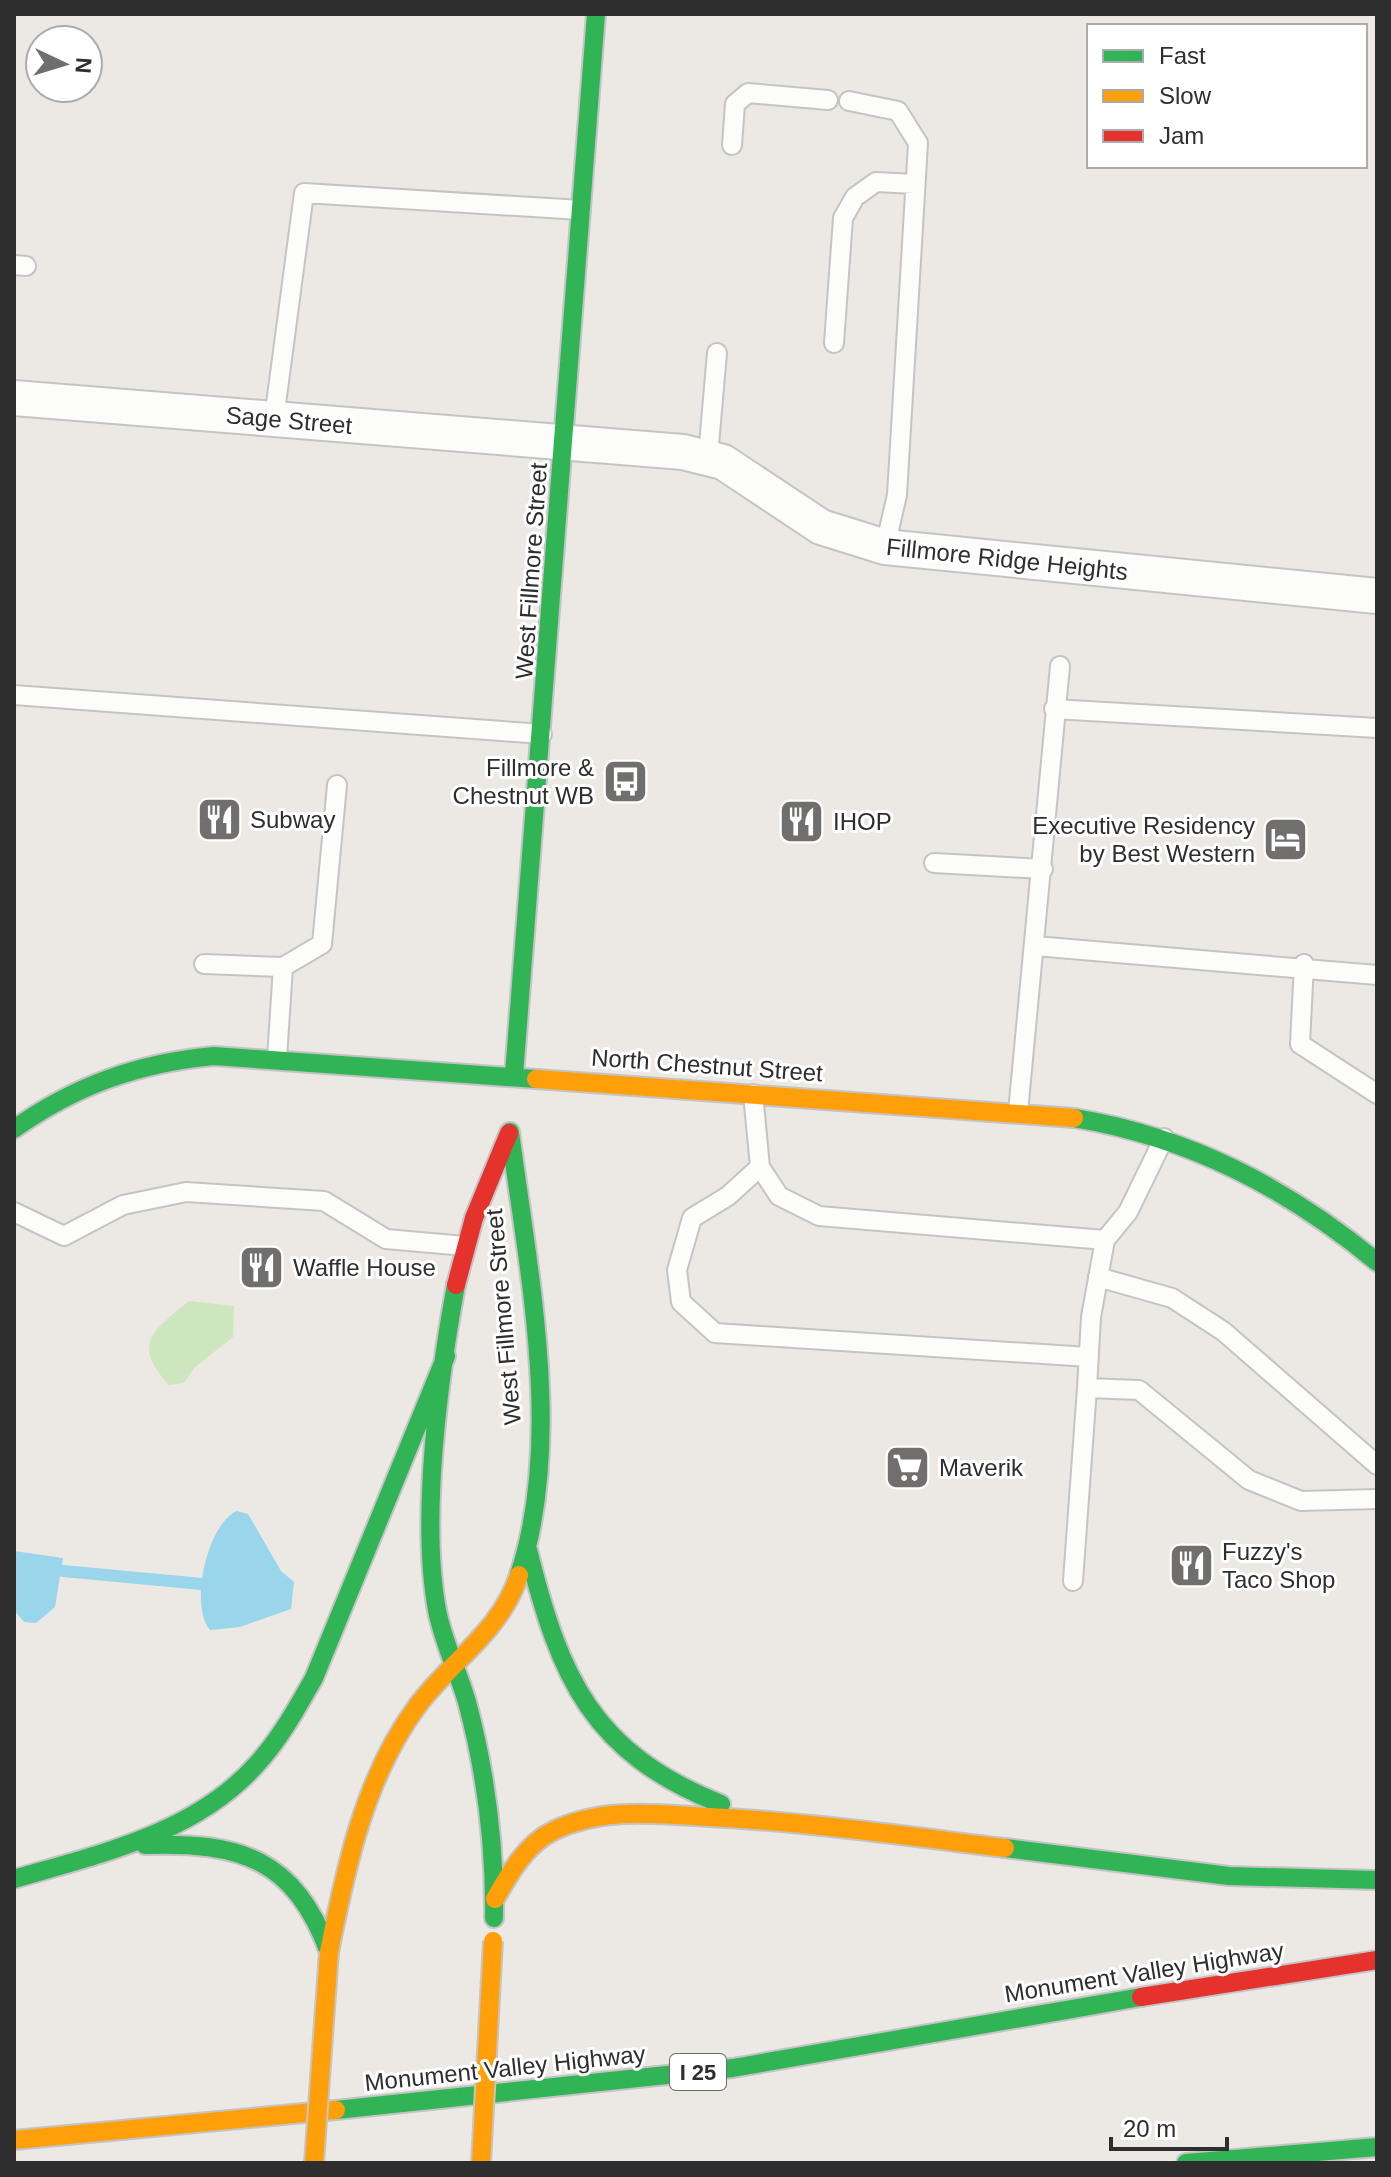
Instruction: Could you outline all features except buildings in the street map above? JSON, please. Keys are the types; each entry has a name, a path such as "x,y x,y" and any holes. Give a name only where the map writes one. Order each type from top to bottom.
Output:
{"main road":[{"name":"West Fillmore Street","path":"314,2163 329,1952 353,1845 393,1744 417,1706 502,1614 528,1550 536,1480 536,1366 511,1118 543,734 596,14"},
{"name":"North Chestnut Street","path":"14,1129 71,1091 136,1067 214,1056 1018,1112 1092,1120 1164,1138 1236,1167 1294,1199 1377,1262"},
{"name":"West Fillmore Street","path":"481,2163 495,1899 493,1857 481,1768 439,1621 433,1563 435,1466 446,1356 465,1246 511,1118"},
{"path":"14,1879 123,1846 186,1821 216,1803 250,1775 283,1734 314,1678 446,1356"},
{"path":"528,1550 546,1626 570,1681 604,1731 625,1753 661,1780 688,1794 789,1821"},
{"path":"495,1899 515,1864 535,1842 584,1819 649,1813 789,1821 1229,1876 1377,1880"},
{"path":"123,1846 204,1845 235,1851 261,1861 305,1897 322,1927 329,1952"},
{"name":"Monument Valley Highway","path":"14,2140 140,2131 733,2068 995,2020 1377,1960"},
{"path":"1186,2163 1377,2147"},
{"path":"1366,2163 1377,2159"}],"street":[{"name":"Sage Street","path":"14,398 565,441"},
{"name":"Fillmore Ridge Heights","path":"565,441 708,456 738,469 821,527 885,547 1377,596"}],"lane":[{"path":"732,145 735,104 748,93 828,100"},
{"path":"849,101 898,111 918,143 897,495 885,547"},
{"path":"834,343 843,218 848,206 876,182 915,184"},
{"path":"274,419 304,193 581,210"},
{"path":"708,456 717,353"},
{"path":"1018,1112 1060,666"},
{"path":"14,695 543,734"},
{"path":"1054,709 1377,728"},
{"path":"204,964 283,967 322,944 337,785"},
{"path":"934,863 1043,869"},
{"path":"1035,946 1304,966 1377,975"},
{"path":"1304,966 1300,1044 1377,1094"},
{"path":"277,1058 283,967"},
{"path":"753,1093 760,1167 779,1196 819,1216 1105,1240"},
{"path":"1073,1581 1089,1357 1105,1240 1128,1212 1164,1138"},
{"path":"760,1167 728,1196 692,1218 677,1270 681,1302 715,1333 1089,1357"},
{"path":"14,1212 64,1236 123,1205 186,1192 324,1201 386,1239 465,1246"},
{"path":"1098,1277 1172,1298 1223,1331 1377,1465"},
{"path":"1087,1388 1139,1390 1249,1480 1301,1501 1377,1499"}],"green space":[{"path":"189,1301 234,1306 233,1337 194,1368 184,1383 169,1385 151,1358 151,1338 165,1321"}],"water":[{"path":"237,1511 248,1514 281,1571 294,1582 291,1609 240,1627 210,1630 201,1603 204,1566 217,1532 226,1519"},
{"path":"14,1551 63,1558 55,1607 36,1623 24,1622 14,1610"}],"waterway":[{"path":"63,1571 202,1584"}],"traffic: fast":[{"path":"514,1075 596,14"},
{"path":"14,1129 61,1100 109,1079 160,1064 214,1056 536,1079"},
{"path":"1074,1118 1158,1138 1235,1169 1308,1211 1377,1262"},
{"path":"510,1132 533,1297 541,1411 539,1468 532,1522 519,1575"},
{"path":"456,1285 443,1362 434,1448 430,1533 432,1573 437,1610 467,1702 484,1782 493,1863 494,1918"},
{"path":"14,1879 112,1850 175,1825 231,1789 265,1755 314,1678 446,1356"},
{"path":"528,1550 554,1637 569,1673 588,1706 612,1735 641,1761 677,1784 721,1804"},
{"path":"145,1845 209,1847 260,1862 299,1895 315,1920 329,1952"},
{"path":"1005,1848 1229,1876 1377,1880"},
{"path":"336,2110 733,2068 1141,1997"},
{"path":"1186,2163 1377,2147"}],"traffic: slow":[{"path":"536,1079 1074,1118"},
{"path":"329,1952 360,1823 384,1761 418,1705 501,1612 519,1575"},
{"path":"495,1899 519,1860 543,1837 572,1823 610,1815 783,1822 1005,1848"},
{"path":"481,2163 493,1941"},
{"path":"314,2163 329,1952"},
{"path":"14,2140 336,2110"}],"traffic: jam":[{"path":"456,1285 474,1218 509,1133"},
{"path":"1141,1997 1377,1960"}],"place":[{"name":"Fillmore & Chestnut WB","path":"625,781"},
{"name":"Subway","path":"219,819"},
{"name":"IHOP","path":"802,821"},
{"name":"Executive Residency by Best Western","path":"1286,839"},
{"name":"Waffle House","path":"262,1267"},
{"name":"Maverik","path":"908,1467"},
{"name":"Fuzzy's Taco Shop","path":"1191,1565"}]}
